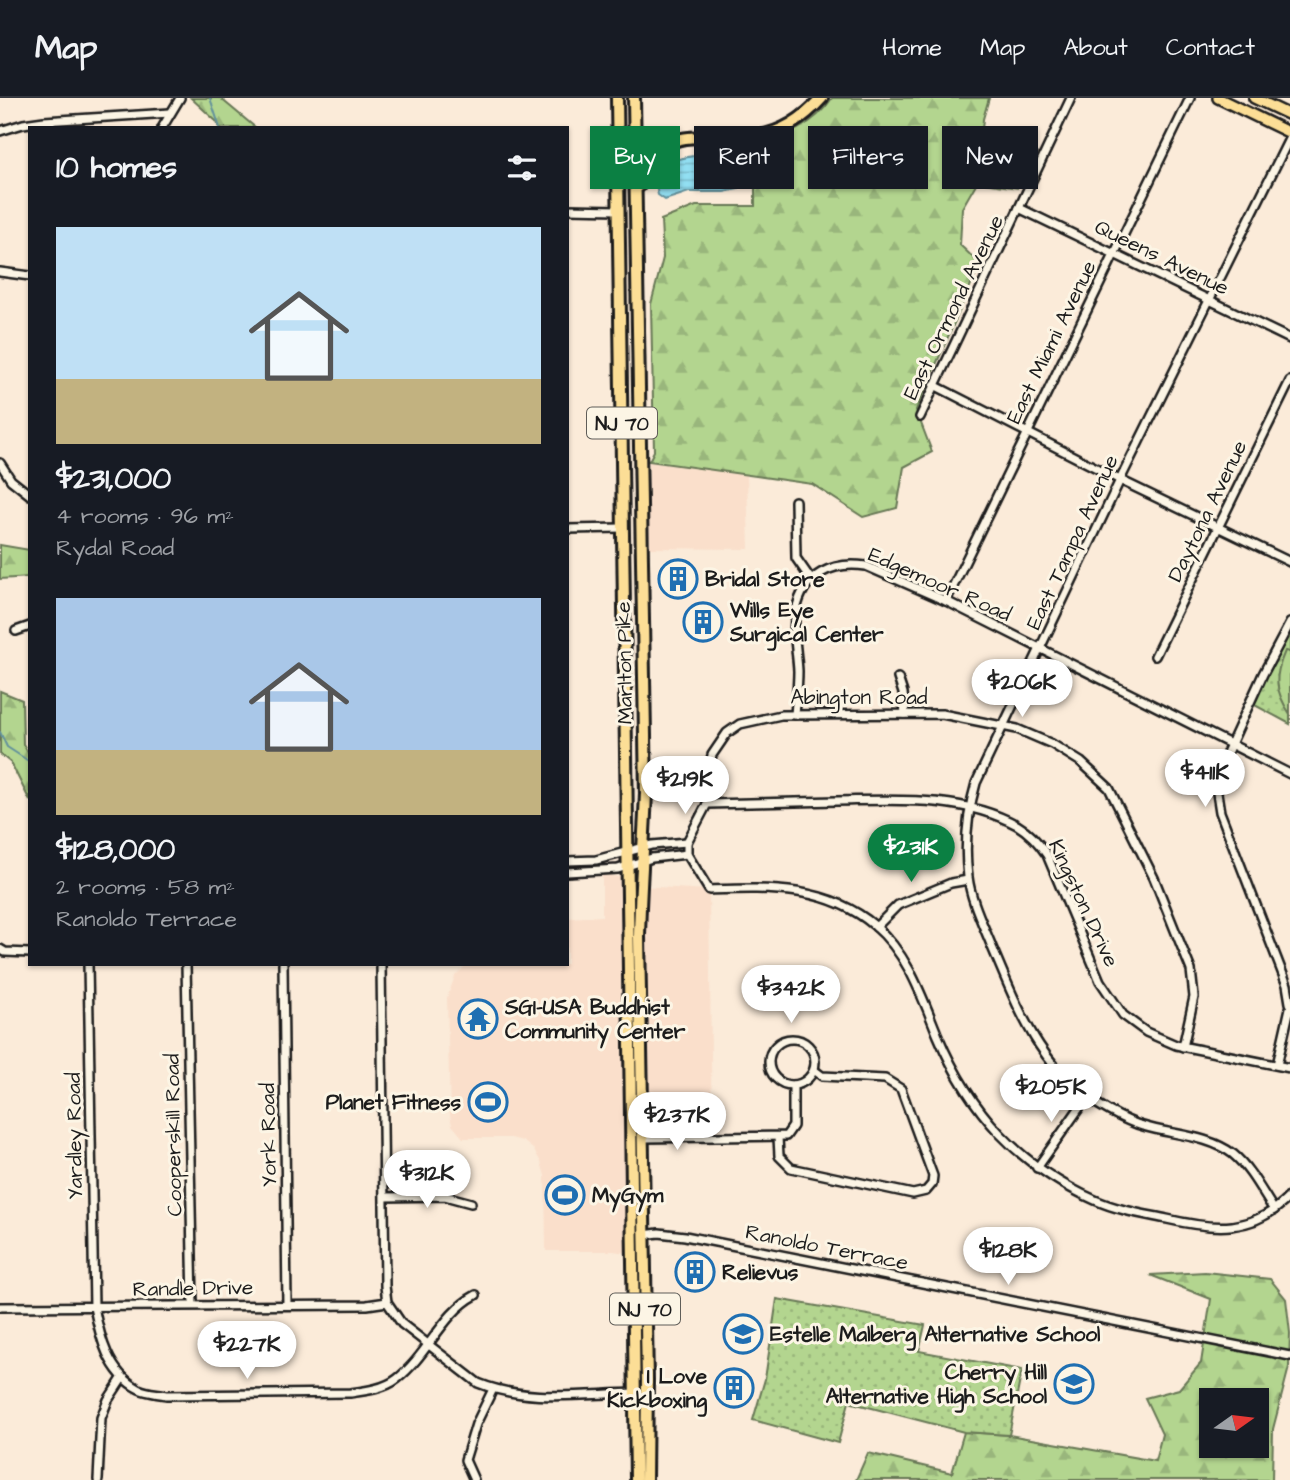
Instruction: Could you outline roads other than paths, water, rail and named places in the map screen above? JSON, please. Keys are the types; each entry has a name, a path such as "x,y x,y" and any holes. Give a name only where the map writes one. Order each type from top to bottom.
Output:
{"highway":[{"name":"Marlton Pike","path":"617,98 623,528 635,851 640,886 646,1480"},
{"name":"Marlton Pike","path":"634,98 646,793 635,851 633,1255 636,1480"},
{"path":"635,199 649,159 665,144 688,137 745,137 766,134 797,121 822,98"},
{"path":"633,1255 638,1257 640,1264 641,1347 646,1380"}],"main road":[{"path":"1218,98 1290,135"},
{"path":"1254,98 1290,116"}],"street":[{"path":"163,126 180,98"},
{"name":"East Ormond Avenue","path":"919,417 1071,98"},
{"name":"East Miami Avenue","path":"946,601 1190,98"},
{"path":"0,131 23,124 55,124 170,113"},
{"name":"East Tampa Avenue","path":"1274,1210 1241,1162 1220,1146 1141,1126 1087,1097 1063,1077 1033,1038 1019,1010 982,923 968,880 965,853 969,808 976,783 1120,480 1290,135"},
{"name":"Queens Avenue","path":"1019,208 1290,339"},
{"path":"569,209 619,210"},
{"path":"0,272 28,276"},
{"name":"Daytona Avenue","path":"1155,656 1290,381"},
{"path":"934,385 1120,480 1290,562"},
{"path":"0,463 11,480 28,493"},
{"path":"795,501 796,558 812,581 801,597 796,612 798,673 795,715"},
{"path":"569,529 623,528"},
{"name":"Edgemoor Road","path":"812,581 829,568 841,564 866,566 946,601 1290,775"},
{"path":"1277,1065 1290,1006 1287,985 1220,812 1218,778 1230,743 1290,624"},
{"path":"16,631 28,627"},
{"path":"898,678 905,714"},
{"name":"Abington Road","path":"707,804 708,772 712,755 727,733 740,724 753,720 795,715 961,716 1003,725 1052,744 1081,762 1109,788 1154,878 1191,970 1194,997 1183,1047"},
{"name":"Kingston Drive","path":"707,804 904,800 946,803 969,808 1017,825 1039,844 1047,855 1100,981 1123,1015 1146,1032 1183,1047 1290,1068"},
{"path":"569,872 598,871 687,848 707,804"},
{"path":"569,860 596,860 655,845 687,848"},
{"path":"687,848 709,890 772,889 807,892 839,903 876,927 902,957 967,1094 1009,1144 1037,1168 1096,1201 1213,1228 1240,1226 1274,1210 1290,1196"},
{"path":"876,927 898,905 951,883 968,880"},
{"path":"0,950 28,953"},
{"name":"Yardley Road","path":"88,966 94,1307 99,1334 109,1359 123,1377"},
{"name":"Cooperskill Road","path":"186,966 194,1306"},
{"name":"York Road","path":"283,966 287,1305"},
{"path":"381,966 384,1286 387,1302 402,1324 478,1383 493,1389 533,1396 635,1393"},
{"path":"794,1039 808,1045 815,1058 814,1070 806,1081 793,1085 779,1081 770,1067 771,1052 779,1043 794,1039"},
{"path":"778,1137 779,1156 791,1168 913,1194 926,1191 932,1184 930,1161 901,1089 885,1079 822,1076 814,1070"},
{"path":"643,1138 786,1136 793,1128 793,1085"},
{"path":"1037,1168 1087,1097"},
{"path":"384,1197 445,1196 471,1203"},
{"name":"Ranoldo Terrace","path":"644,1234 668,1233 685,1236 1290,1356"},
{"path":"98,1480 101,1418 108,1400 123,1377 144,1391 166,1395 350,1393 386,1385 397,1379 456,1310 476,1295"},
{"name":"Randle Drive","path":"0,1307 367,1305 387,1302"},
{"path":"474,1480 465,1460 476,1424 493,1389"}],"water":[{"path":"694,156 694,189 738,189 724,192 689,192 665,200 658,195 658,189 680,189 680,159"}],"waterway":[{"path":"210,98 219,126"},
{"path":"0,732 7,747 28,761"}],"place":[{"name":"Bridal Store","path":"678,579"},
{"name":"Wills Eye Surgical Center","path":"703,622"},
{"name":"SGI-USA Buddhist Community Center","path":"478,1019"},
{"name":"Planet Fitness","path":"488,1102"},
{"name":"MyGym","path":"565,1195"},
{"name":"Relievus","path":"695,1272"},
{"name":"Estelle Malberg Alternative School","path":"743,1334"},
{"name":"Cherry Hill Alternative High School","path":"1074,1384"},
{"name":"I Love Kickboxing","path":"734,1388"}]}
